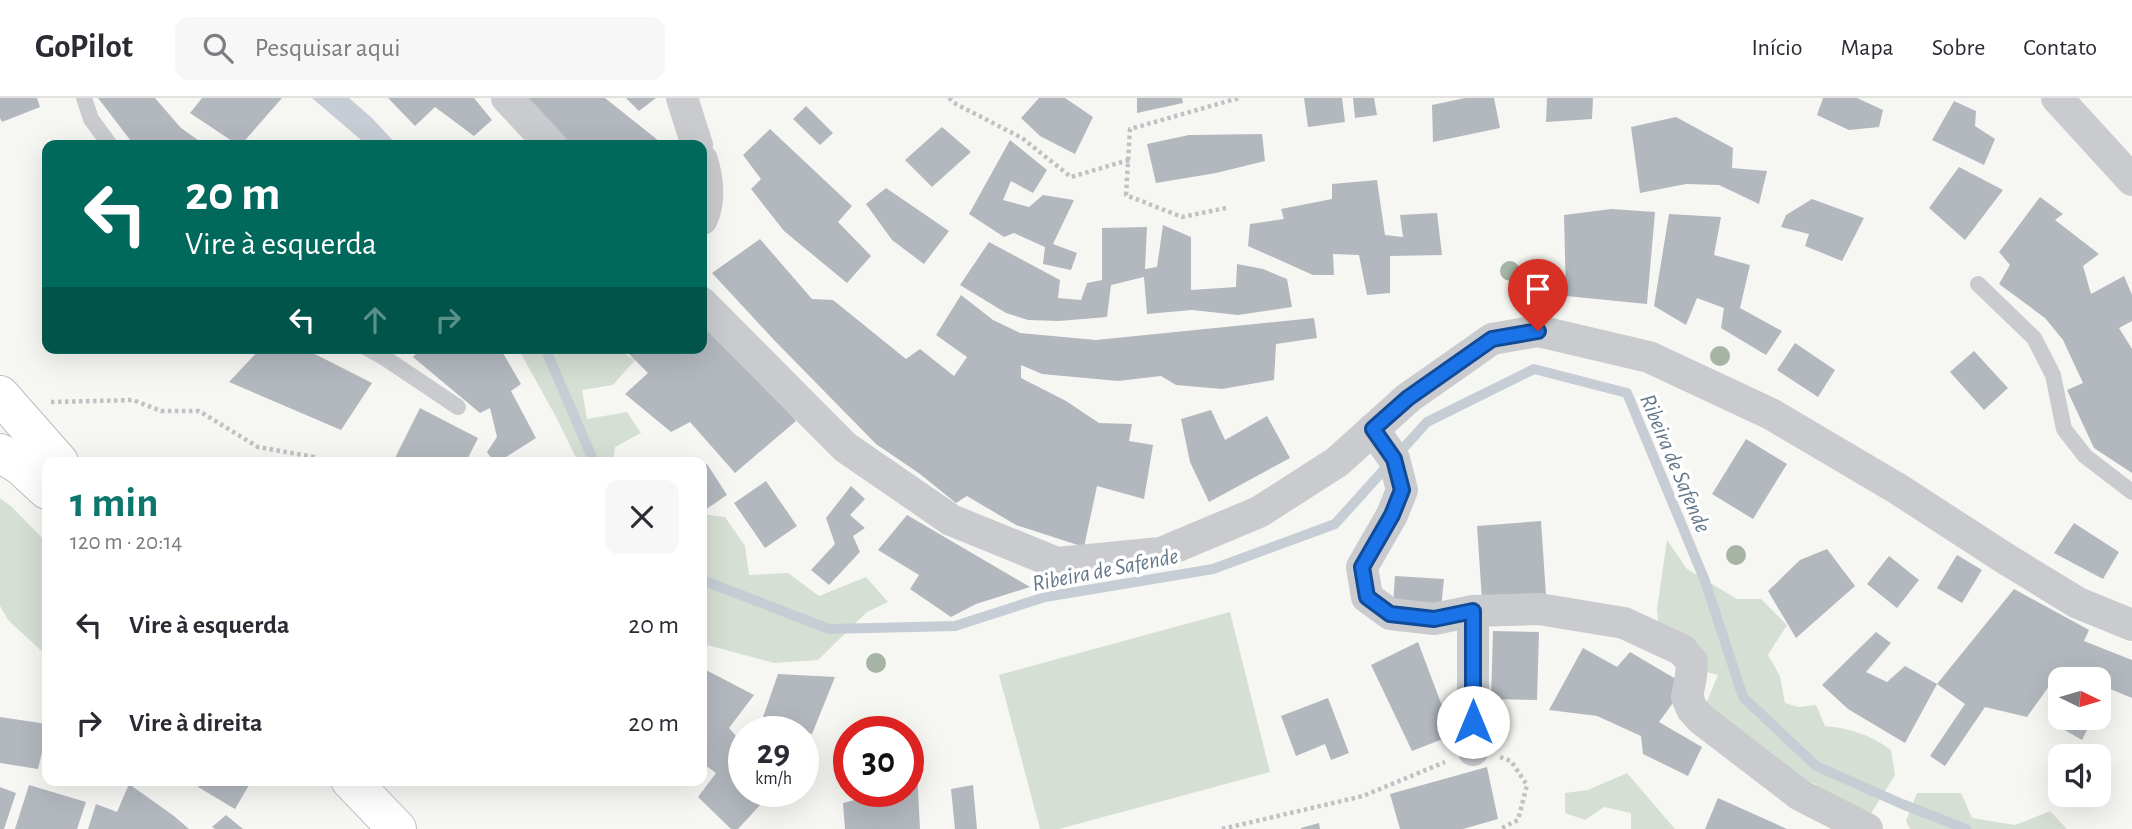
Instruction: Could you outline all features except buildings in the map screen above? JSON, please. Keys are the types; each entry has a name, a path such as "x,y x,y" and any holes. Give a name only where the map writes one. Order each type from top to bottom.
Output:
{"main road":[{"path":"4,399 55,457"},
{"path":"0,453 21,466 42,485"},
{"path":"356,786 397,829"}],"street":[{"path":"507,98 546,140"},
{"path":"682,98 695,140"},
{"path":"2057,98 2132,180"},
{"path":"707,308 845,447 951,520 1057,564 1161,553 1259,512 1337,462 1408,398 1492,339 1538,331 1649,357 1771,414 1898,489 2078,603 2132,625"},
{"path":"1373,429 1394,459 1402,490 1392,515 1362,567 1367,597 1390,614 1434,619 1473,611 1539,609 1624,623 1682,650 1692,662 1687,697 1692,709 1701,719 1800,795 1867,829"},
{"path":"1473,611 1473,750"}],"lane":[{"path":"84,98 91,119 106,140"},
{"path":"1978,284 2034,338 2053,375 2064,429 2085,456 2132,492"},
{"path":"377,354 458,407"}],"path":[{"path":"949,98 1022,138 1071,177 1129,160"},
{"path":"1226,208 1182,217 1126,195 1130,129 1239,98"},
{"path":"4,399 133,400 161,411 199,411 258,447 314,457"},
{"path":"1222,829 1363,796 1473,750 1511,761 1527,785 1518,820 1500,829"}],"shaded area":[{"path":"312,98 349,98 392,140 361,140"},
{"path":"521,354 626,354 635,360 613,385 582,390 587,419 627,412 641,433 615,447 614,457 576,457"},
{"path":"0,498 42,538 42,651 8,620 0,606"},
{"path":"707,515 725,517 745,546 749,575 788,573 819,596 866,577 888,602 867,612 818,660 774,663 707,645"},
{"path":"1667,540 1687,569 1737,599 1761,599 1787,625 1768,655 1780,676 1785,703 1798,707 1816,705 1825,726 1860,733 1891,750 1895,775 1865,823 1822,821 1816,784 1796,778 1713,731 1707,701 1718,675 1690,668 1660,641 1657,609"},
{"path":"1230,612 1270,772 1059,829 1040,829 999,675"},
{"path":"1627,773 1675,829 1631,829 1631,813 1604,807 1585,820 1565,813 1565,793 1588,790"},
{"path":"1917,793 1961,793 1972,818 2015,825 2050,811 2067,829 1910,829 1906,821"}],"waterway":[{"name":"Ribeira de Safende","path":"548,354 592,457"},
{"name":"Ribeira de Safende","path":"707,582 829,629 955,626 1045,597 1213,569 1335,524 1427,422 1534,369 1627,393 1705,581 1743,697 1816,766 1966,829"}],"route":[{"path":"1473,722 1473,611 1434,619 1390,614 1367,597 1362,567 1392,515 1402,490 1394,459 1373,429 1408,398 1492,339 1538,331"}]}
